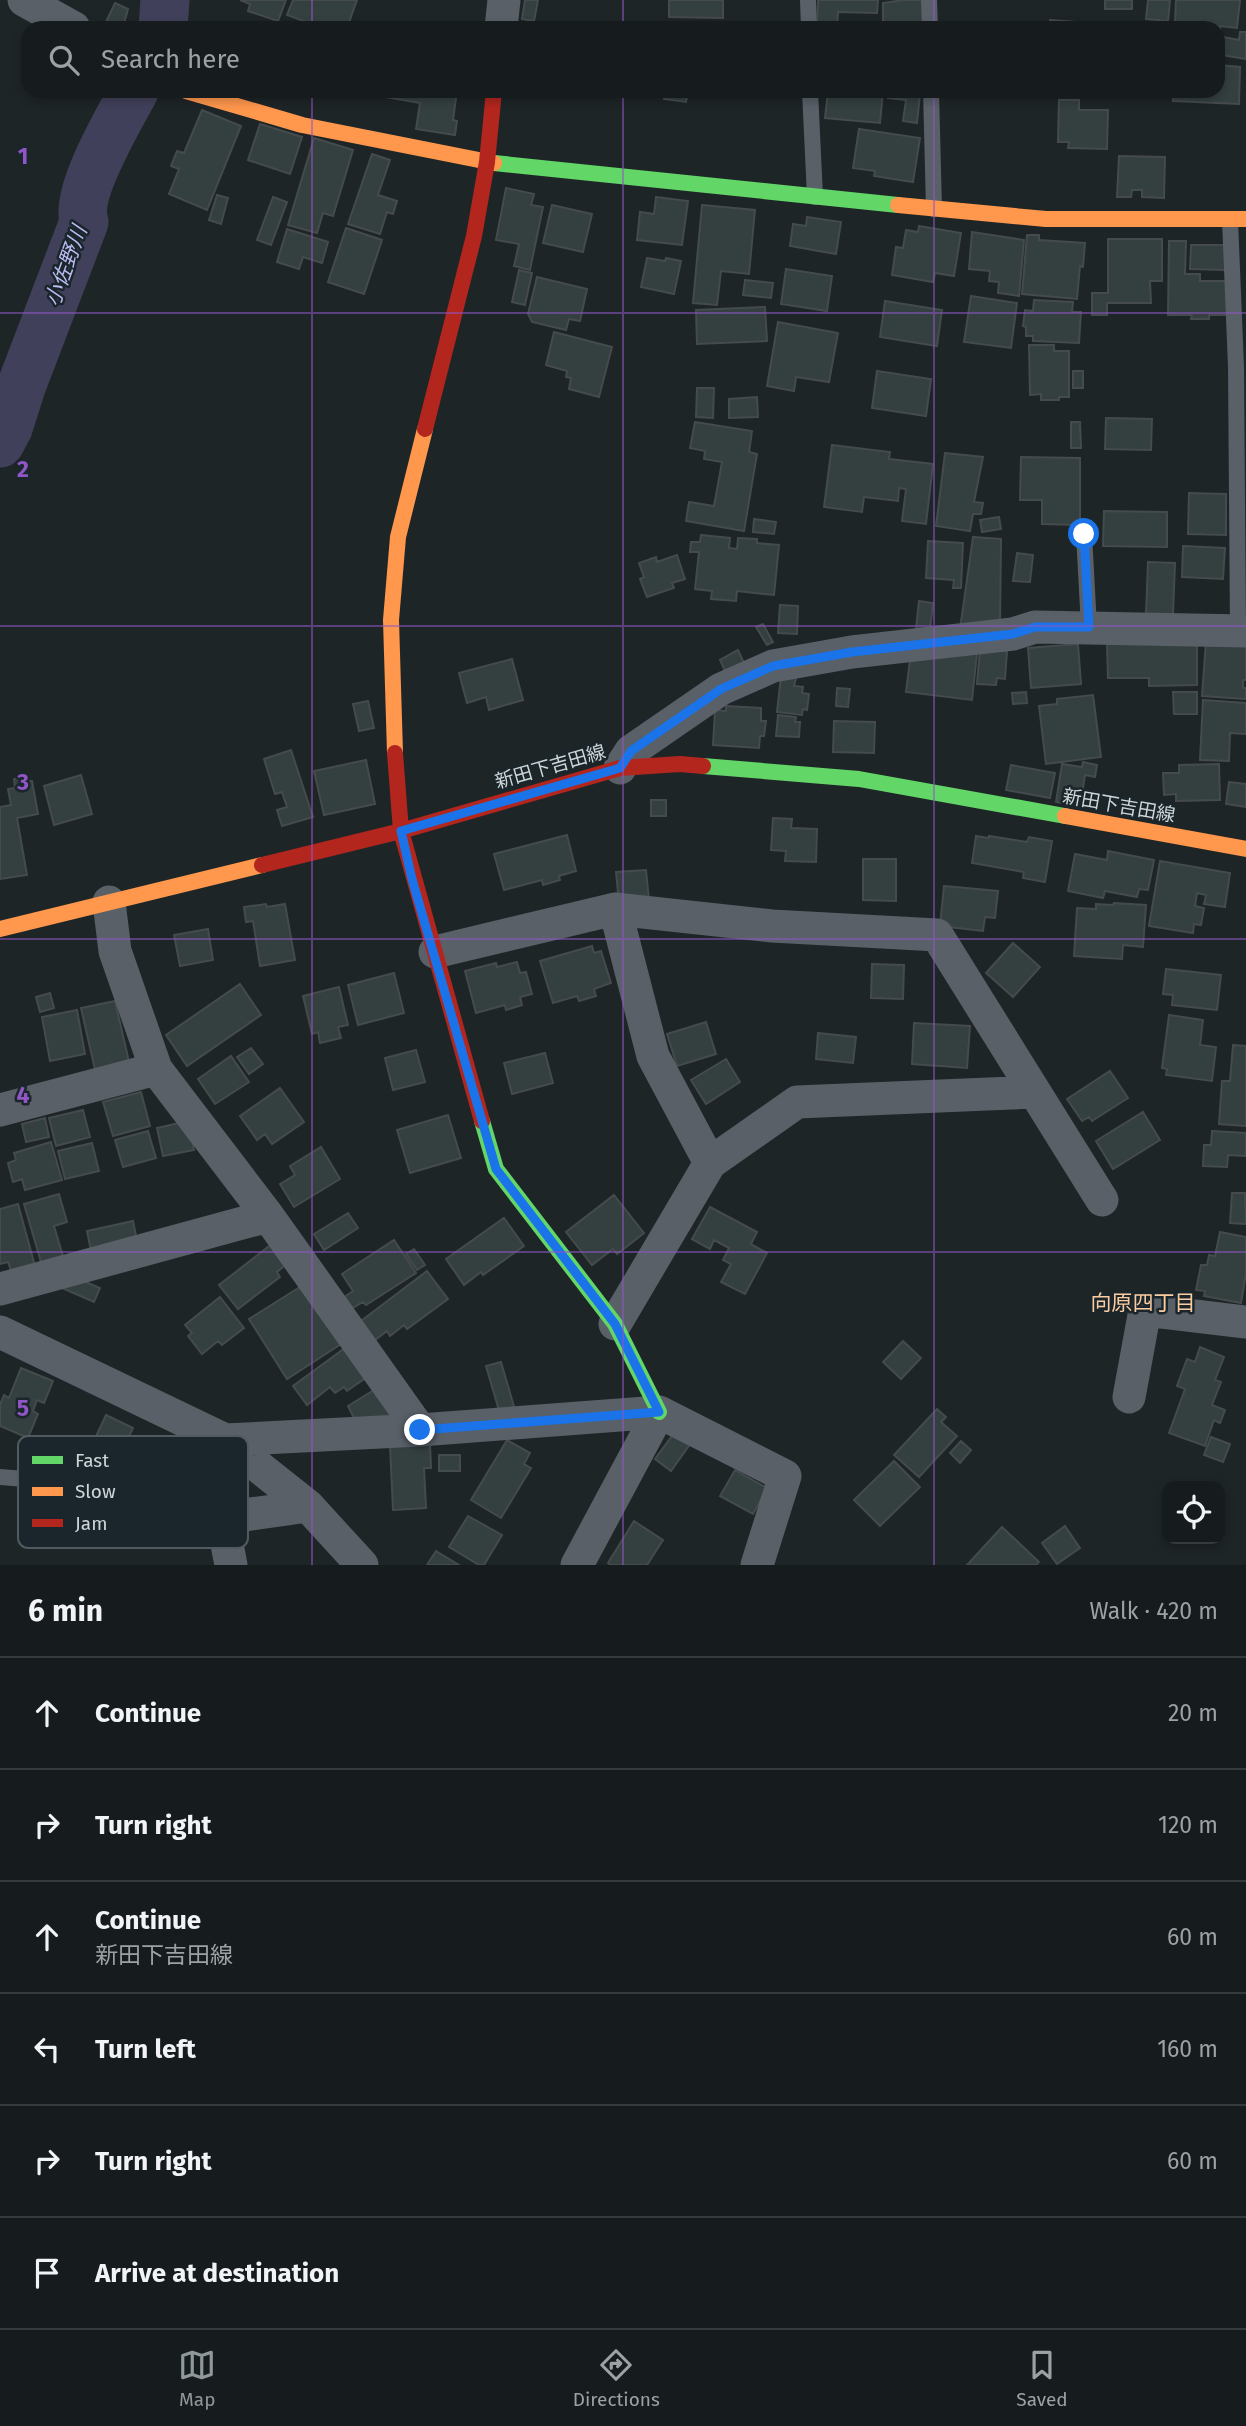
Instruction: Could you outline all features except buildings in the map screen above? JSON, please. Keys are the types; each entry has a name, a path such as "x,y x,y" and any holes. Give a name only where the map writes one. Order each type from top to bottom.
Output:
{"street":[{"path":"24,0 62,21"},
{"path":"502,21 504,0"},
{"path":"210,98 302,125 487,162 1046,219 1238,219"},
{"path":"493,98 487,162 474,236 398,537 391,621 393,734 401,831 412,879 496,1169 615,1324 659,1412"},
{"path":"620,768 631,751 721,689 773,666 852,652 1013,634 1035,627 1242,631"},
{"name":"新田下吉田線","path":"0,929 401,831 620,768 680,764 859,779 1246,849"},
{"path":"109,902 115,951 156,1069 268,1216 420,1430"},
{"path":"435,952 615,909 772,926 937,935 1102,1200"},
{"path":"615,909 653,1056 710,1163"},
{"path":"0,1110 156,1069"},
{"path":"615,1324 710,1163 797,1102 1034,1092"},
{"path":"0,1289 268,1216"},
{"path":"1129,1397 1145,1310 1246,1322"},
{"path":"0,1332 217,1436"},
{"path":"581,1563 659,1412"},
{"path":"248,1439 420,1430 659,1412 785,1476 757,1565"},
{"path":"248,1458 308,1506 362,1565"},
{"path":"248,1514 308,1506"}],"lane":[{"path":"808,0 809,21"},
{"path":"929,0 930,21"},
{"path":"810,98 815,197"},
{"path":"931,98 934,209"},
{"path":"1238,219 1236,367 1242,631"},
{"path":"1084,534 1089,627"},
{"path":"0,1477 18,1478"}],"waterway":[{"name":"小佐野川","path":"164,21 165,0"},
{"name":"小佐野川","path":"0,443 8,428 84,222 83,209 92,175 130,98"}],"traffic: fast":[{"path":"494,163 898,205"},
{"path":"703,766 859,779 1065,816"},
{"path":"482,1121 496,1169 615,1324 659,1412"}],"traffic: slow":[{"path":"210,98 302,125 494,163"},
{"path":"898,205 1046,219 1246,219"},
{"path":"395,753 391,620 398,537 425,429"},
{"path":"1065,816 1246,849"},
{"path":"0,929 262,865"}],"traffic: jam":[{"path":"425,429 474,236 487,162 493,98"},
{"path":"395,753 401,831 482,1121"},
{"path":"262,865 401,831 620,768 680,764 703,766"}],"district":[{"name":"向原四丁目","path":"1143,1303"}],"route":[{"path":"420,1430 659,1412 615,1324 496,1169 412,879 401,831 620,768 631,751 721,689 773,666 852,652 1013,634 1035,627 1089,627 1084,534"}]}
